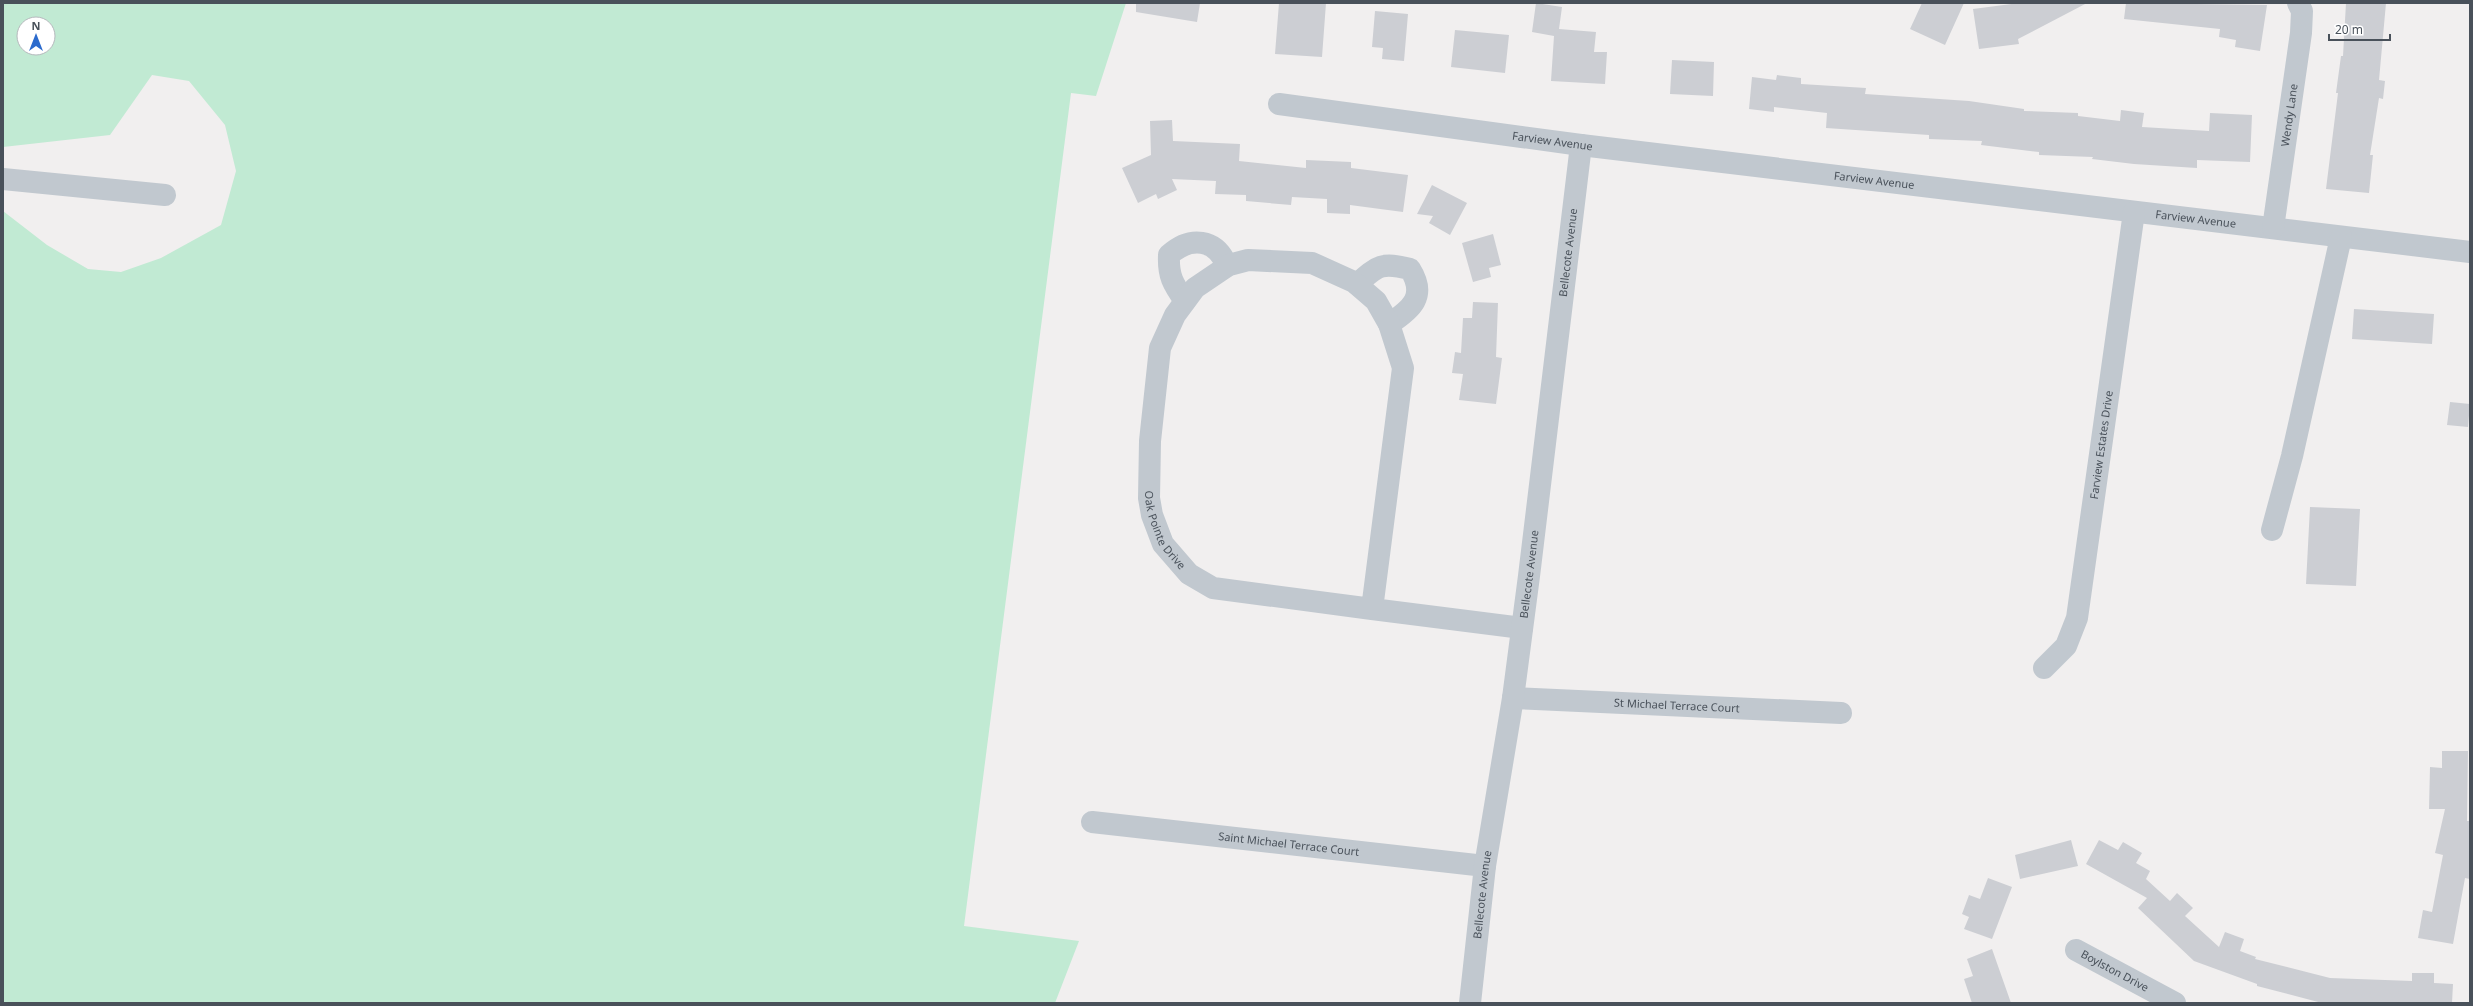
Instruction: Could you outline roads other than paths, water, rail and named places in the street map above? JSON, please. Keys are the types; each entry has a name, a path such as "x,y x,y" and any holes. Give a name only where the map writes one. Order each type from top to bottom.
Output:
{"street":[{"name":"Wendy Lane","path":"2273,228 2301,33 2302,12 2298,3"},
{"name":"Farview Avenue","path":"1279,104 1581,145 2470,252"},
{"name":"Bellecote Avenue","path":"1470,1003 1485,866 1513,698 1581,145"},
{"path":"3,179 165,196"},
{"name":"Farview Estates Drive","path":"2044,668 2066,646 2077,618 2134,212"},
{"path":"2272,530 2292,456 2341,237"},
{"path":"1185,301 1175,287 1168,272 1169,255 1180,245 1197,241 1215,249 1227,266"},
{"name":"Oak Pointe Drive","path":"1372,609 1403,368 1389,324 1376,301 1357,284 1312,263 1248,260 1227,266 1195,288 1175,315 1160,348 1150,441 1149,498 1152,515 1163,544 1189,574 1214,588 1372,609 1522,628"},
{"path":"1357,284 1371,271 1389,264 1410,269 1417,281 1417,297 1408,311 1389,324"},
{"name":"St Michael Terrace Court","path":"1513,698 1841,713"},
{"name":"Saint Michael Terrace Court","path":"1092,822 1485,866"},
{"name":"Boylston Drive","path":"2076,950 2175,1003"}]}
